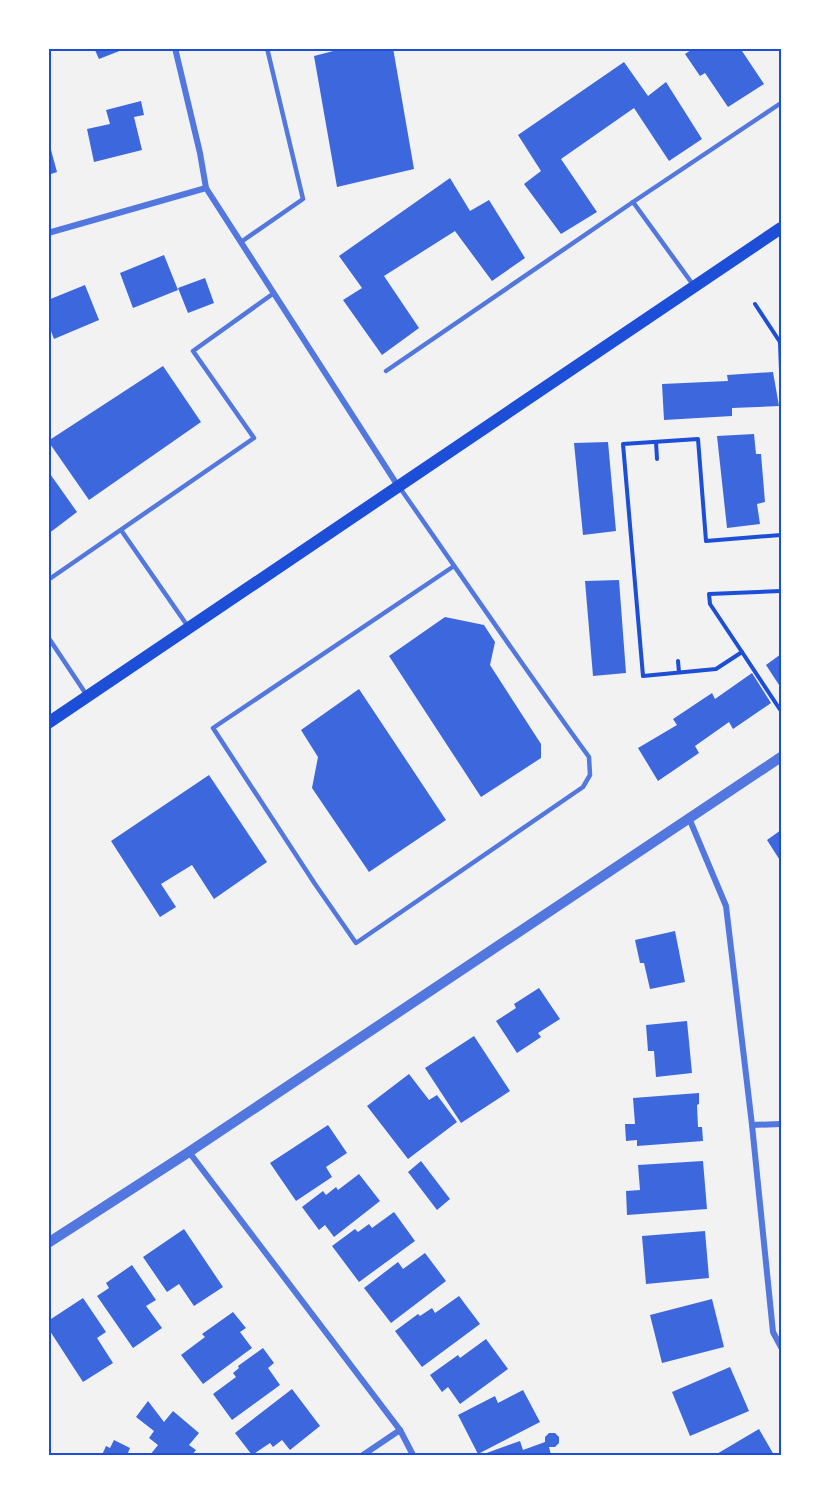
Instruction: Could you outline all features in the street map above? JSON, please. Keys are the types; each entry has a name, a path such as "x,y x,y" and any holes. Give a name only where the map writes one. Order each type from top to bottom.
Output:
{"main road":[{"path":"48,723 781,228"}],"street":[{"path":"175,48 206,188 398,486"},
{"path":"48,233 206,188"},
{"path":"48,1243 189,1152 781,757"},
{"path":"689,818 726,906 752,1125 773,1332 781,1347"},
{"path":"752,1125 781,1124"},
{"path":"189,1152 400,1430 413,1455"},
{"path":"363,1455 400,1430"}],"lane":[{"path":"241,242 303,199 267,48"},
{"path":"386,371 781,102"},
{"path":"633,202 694,286"},
{"path":"48,580 254,438 193,351 274,293"},
{"path":"398,486 589,756 590,774 584,787 356,943 213,728 454,566"},
{"path":"121,530 189,628"},
{"path":"48,637 88,696"}],"path":[{"path":"755,304 780,342 781,371"},
{"path":"742,651 716,669 643,676 623,444 698,439 706,541 781,535"},
{"path":"656,442 657,459"},
{"path":"781,591 709,594 710,604 781,711"},
{"path":"678,661 679,672"}],"building":[{"path":"94,48 127,48 99,59"},
{"path":"345,48 393,48 414,169 337,187 314,56"},
{"path":"694,48 740,48 764,84 728,107 705,73 700,76 685,54"},
{"path":"624,62 648,96 666,82 702,139 669,161 634,108 561,159 597,212 561,234 524,184 541,171 518,135"},
{"path":"141,101 144,115 134,117 142,150 94,162 87,129 110,124 106,110"},
{"path":"48,139 57,172 48,175"},
{"path":"450,178 470,211 489,200 525,258 492,281 455,231 384,276 419,328 382,355 343,300 362,288 339,256"},
{"path":"164,255 178,290 133,308 120,273"},
{"path":"205,278 214,303 188,313 178,288"},
{"path":"85,285 99,320 54,339 48,323 48,300"},
{"path":"163,366 201,422 89,500 48,441"},
{"path":"773,372 779,406 732,408 732,416 664,420 662,384 728,381 727,375"},
{"path":"754,434 756,454 761,454 765,502 757,504 760,524 727,528 717,436"},
{"path":"608,442 616,531 583,535 574,443"},
{"path":"48,471 77,512 48,534"},
{"path":"619,580 626,673 593,676 585,581"},
{"path":"445,617 484,625 495,642 490,665 541,744 541,758 481,797 389,656"},
{"path":"781,654 781,688 766,665"},
{"path":"752,673 771,703 733,729 729,722 695,746 699,753 658,781 638,748 677,725 673,719 712,693 715,699"},
{"path":"359,689 446,820 369,872 312,788 318,757 301,730"},
{"path":"209,775 267,862 214,899 192,865 161,884 176,907 160,917 111,841"},
{"path":"781,830 781,862 767,840"},
{"path":"675,931 685,982 650,989 644,963 640,963 635,940"},
{"path":"539,988 560,1019 538,1033 541,1037 517,1053 496,1021 516,1008 514,1004"},
{"path":"687,1021 692,1073 656,1077 654,1051 648,1051 646,1025"},
{"path":"474,1036 510,1091 461,1123 425,1068"},
{"path":"409,1074 429,1100 437,1095 457,1122 408,1159 367,1106"},
{"path":"699,1093 698,1127 702,1127 703,1141 637,1146 637,1140 626,1141 625,1124 635,1124 633,1098"},
{"path":"328,1125 347,1153 326,1167 332,1177 296,1201 270,1163"},
{"path":"421,1161 450,1199 437,1210 408,1172"},
{"path":"703,1161 707,1209 627,1215 626,1191 640,1190 638,1165"},
{"path":"359,1174 380,1201 334,1237 325,1225 319,1230 302,1207 323,1191 326,1195 336,1187 338,1190"},
{"path":"394,1212 415,1241 359,1282 332,1246 355,1229 358,1232 369,1224 372,1228"},
{"path":"184,1229 223,1287 194,1306 179,1284 167,1292 143,1257"},
{"path":"705,1231 709,1278 646,1284 642,1236"},
{"path":"425,1253 446,1281 391,1323 364,1288 398,1262 403,1269"},
{"path":"132,1265 156,1300 146,1306 162,1328 133,1348 97,1296 109,1288 106,1283"},
{"path":"459,1296 480,1324 422,1367 395,1331 418,1314 420,1316 432,1308 435,1313"},
{"path":"83,1298 106,1332 97,1338 113,1363 83,1382 48,1328 48,1321"},
{"path":"712,1299 724,1347 662,1363 650,1315"},
{"path":"233,1312 246,1328 240,1332 252,1348 203,1384 181,1355 205,1337 202,1334"},
{"path":"486,1339 508,1369 460,1404 448,1387 442,1392 430,1375 458,1355 460,1358"},
{"path":"263,1348 274,1363 268,1368 280,1385 232,1420 213,1394 236,1377 233,1373 239,1368 238,1366"},
{"path":"730,1367 749,1411 690,1436 672,1392"},
{"path":"292,1389 320,1426 290,1450 282,1440 273,1447 270,1443 252,1455 235,1433"},
{"path":"523,1390 540,1422 478,1454 458,1415 495,1396 498,1403"},
{"path":"148,1401 164,1422 173,1411 199,1433 189,1445 196,1450 192,1455 150,1455 158,1445 149,1438 154,1431 136,1417"},
{"path":"759,1429 774,1455 715,1455"},
{"path":"549,1433 555,1433 559,1437 559,1443 555,1447 549,1447 551,1455 481,1455 520,1441 523,1450 545,1442 545,1437"},
{"path":"114,1440 130,1448 127,1455 102,1455 106,1446 110,1448"}]}
